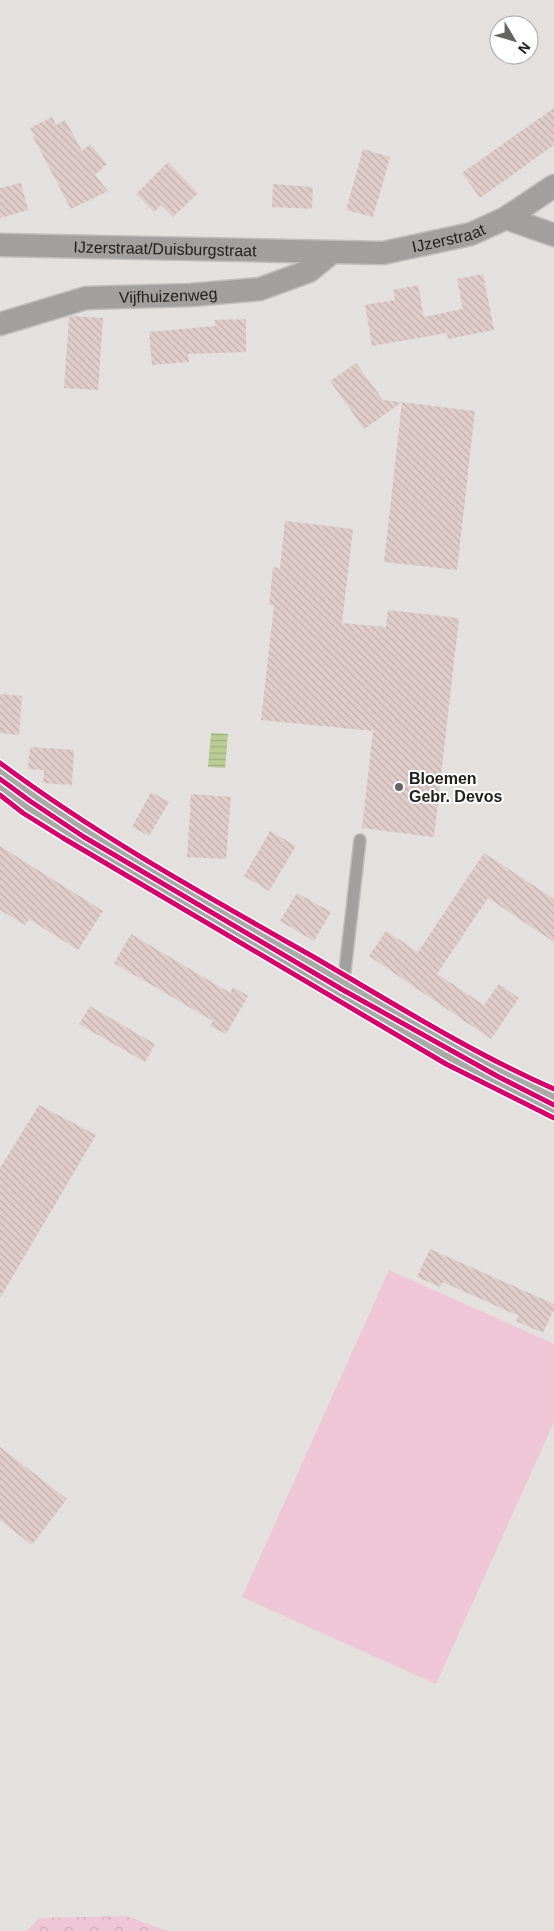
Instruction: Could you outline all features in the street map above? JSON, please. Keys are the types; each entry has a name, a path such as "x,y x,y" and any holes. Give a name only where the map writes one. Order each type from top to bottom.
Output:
{"street":[{"name":"IJzerstraat","path":"331,253 383,254 471,234 506,218 554,186"},
{"path":"506,218 554,235"},
{"name":"IJzerstraat/Duisburgstraat","path":"0,245 331,253"},
{"name":"Vijfhuizenweg","path":"0,324 86,298 191,295 260,289 309,271 331,253"},
{"path":"0,779 30,802 84,837 342,990 554,1105"}],"lane":[{"path":"342,990 360,840"}],"green space":[{"path":"389,1270 554,1344 554,1422 436,1684 242,1597"},
{"path":"126,1916 167,1931 27,1931 39,1918"}],"shaded area":[{"path":"211,733 228,734 225,768 208,767"}],"building":[{"path":"554,108 554,145 480,198 462,173"},
{"path":"52,117 56,125 65,120 82,151 90,144 107,164 95,175 108,191 71,209 30,128"},
{"path":"363,149 390,157 373,217 346,210"},
{"path":"168,162 198,193 173,217 161,205 154,212 136,194"},
{"path":"21,183 28,210 0,218 0,188"},
{"path":"273,184 313,187 312,209 272,207"},
{"path":"483,274 494,330 448,339 447,333 372,346 365,305 395,300 393,290 418,285 424,317 463,309 457,279"},
{"path":"69,317 103,318 98,390 64,388"},
{"path":"246,319 246,352 188,354 189,362 152,365 149,332 215,326 215,320"},
{"path":"356,363 383,400 402,402 364,429 330,381"},
{"path":"402,402 475,411 457,570 384,562"},
{"path":"285,521 353,529 342,623 386,627 388,610 459,618 434,837 362,828 373,731 261,720 274,605 269,605 273,567 280,568"},
{"path":"0,694 22,696 19,735 0,733"},
{"path":"30,747 74,750 72,785 43,783 44,770 28,769"},
{"path":"151,792 169,802 149,836 132,827"},
{"path":"191,794 231,797 226,859 187,857"},
{"path":"270,831 296,846 269,891 244,876"},
{"path":"0,846 103,911 78,950 29,919 25,925 0,910"},
{"path":"484,853 554,899 554,942 488,898 437,974 484,1005 499,984 519,998 491,1039 369,956 386,931 418,952"},
{"path":"297,893 331,912 314,941 280,921"},
{"path":"131,934 230,993 233,987 248,996 226,1034 210,1026 213,1021 114,963"},
{"path":"90,1006 155,1044 145,1062 79,1024"},
{"path":"39,1105 96,1135 0,1298 0,1168"},
{"path":"430,1249 554,1304 554,1309 543,1333 516,1321 519,1316 443,1282 440,1287 417,1277"},
{"path":"0,1447 67,1499 32,1545 0,1520"}],"cycle path":[{"path":"0,763 75,816 193,888 461,1043 554,1089"},
{"path":"0,779 84,837 343,990 497,1076 554,1105"},
{"path":"0,795 23,813 63,838 446,1064 554,1118"}],"place":[{"name":"Bloemen Gebr. Devos","path":"399,787"}]}
